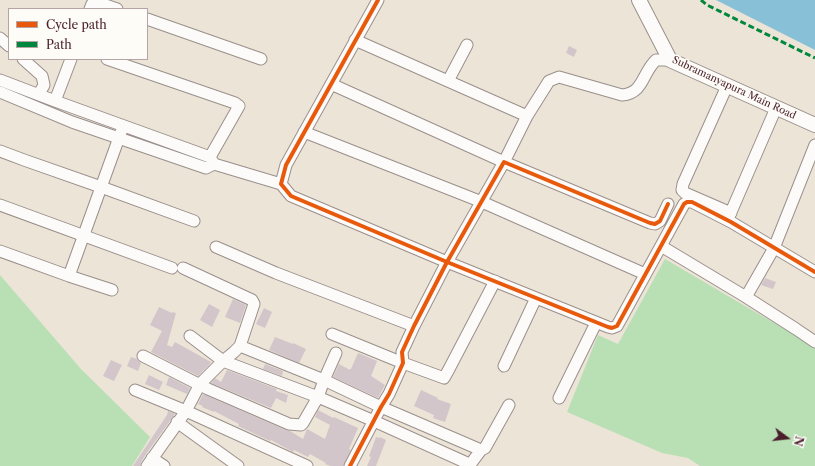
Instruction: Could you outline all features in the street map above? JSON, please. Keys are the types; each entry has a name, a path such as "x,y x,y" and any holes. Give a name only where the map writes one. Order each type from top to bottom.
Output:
{"street":[{"path":"281,184 286,165 378,0"},
{"name":"Subramanyapura Main Road","path":"639,0 670,60 815,125"},
{"path":"90,8 92,4 97,2 114,8"},
{"path":"148,19 261,59"},
{"path":"0,38 8,45"},
{"path":"355,40 527,116"},
{"path":"448,81 467,45"},
{"path":"24,60 42,76 44,85 39,94"},
{"path":"55,101 71,60"},
{"path":"0,92 72,122 206,168 212,160 239,106 235,103 110,60"},
{"path":"350,466 389,394 403,364 402,352 447,262 504,162 527,116 549,81 559,77 622,95 630,94 638,89 650,66 656,60 670,60"},
{"path":"0,80 212,160 281,184 291,196 447,262 612,328 617,326 684,204 687,202 692,202 729,217"},
{"path":"330,84 504,162 650,223 655,224 660,221 668,204"},
{"path":"726,86 683,184 682,190 729,217 774,248 815,272"},
{"path":"729,217 776,108"},
{"path":"69,276 123,126"},
{"path":"304,132 482,202 645,274"},
{"path":"746,297 774,248 815,145"},
{"path":"0,151 101,186 194,221"},
{"path":"0,205 172,268"},
{"path":"661,246 746,297 815,342"},
{"path":"216,247 276,274 414,326"},
{"path":"0,251 112,290"},
{"path":"164,466 149,462 186,411 200,384 222,361 240,346 254,304 252,300 183,268"},
{"path":"332,334 403,364 444,378 495,281"},
{"path":"504,366 536,298"},
{"path":"559,398 596,322"},
{"path":"190,336 222,361 318,397 467,463 469,466 481,450 486,448 509,405"},
{"path":"240,346 324,380 381,407 481,450"},
{"path":"143,356 208,389 289,424 301,425 318,397 336,353"},
{"path":"135,390 186,411 307,466"},
{"path":"177,422 238,466"}],"green space":[{"path":"665,259 815,347 815,466 700,466 688,458 662,453 567,412 598,335 618,344"},
{"path":"0,275 81,369 150,437 132,466 0,466"}],"water":[{"path":"716,0 815,0 815,50"}],"building":[{"path":"569,46 577,50 574,57 566,53"},
{"path":"765,278 776,282 773,289 761,285"},
{"path":"233,299 246,305 240,323 225,317"},
{"path":"209,304 220,310 212,327 200,320"},
{"path":"159,307 172,313 176,313 167,345 172,347 175,342 211,362 198,376 151,352 162,331 150,325"},
{"path":"264,308 272,312 265,328 256,324"},
{"path":"275,337 306,349 299,363 269,350"},
{"path":"358,353 377,361 371,376 385,385 378,398 333,377 339,364 350,370"},
{"path":"131,357 137,359 141,363 138,371 127,366"},
{"path":"111,360 122,365 114,381 103,376"},
{"path":"265,364 283,371 282,376 263,369"},
{"path":"227,370 277,389 276,391 288,395 286,403 276,398 271,408 211,383 215,378 221,382"},
{"path":"149,375 163,382 159,390 145,384"},
{"path":"169,377 190,388 187,394 166,385"},
{"path":"421,390 438,398 437,399 451,404 445,422 433,418 434,415 414,406"},
{"path":"203,394 290,431 303,439 307,429 325,439 330,425 315,417 318,410 358,428 349,449 351,450 343,466 331,466 325,464 326,463 310,454 308,457 294,450 293,452 271,440 270,441 238,426 239,424 214,411 202,407 203,406 198,404"},
{"path":"168,411 175,414 146,454 140,466 133,466 167,415"},
{"path":"376,437 386,440 376,466 367,466 371,457 369,456"}],"marked path":[{"path":"701,0 707,5 815,58"}],"cycle path":[{"path":"378,0 286,165 281,184 291,196 447,262 612,328 617,326 684,204 687,202 692,202 731,222 815,272"},
{"path":"350,466 389,394 403,363 402,352 414,326 447,262 504,162 650,223 655,224 660,221 668,204"}]}
